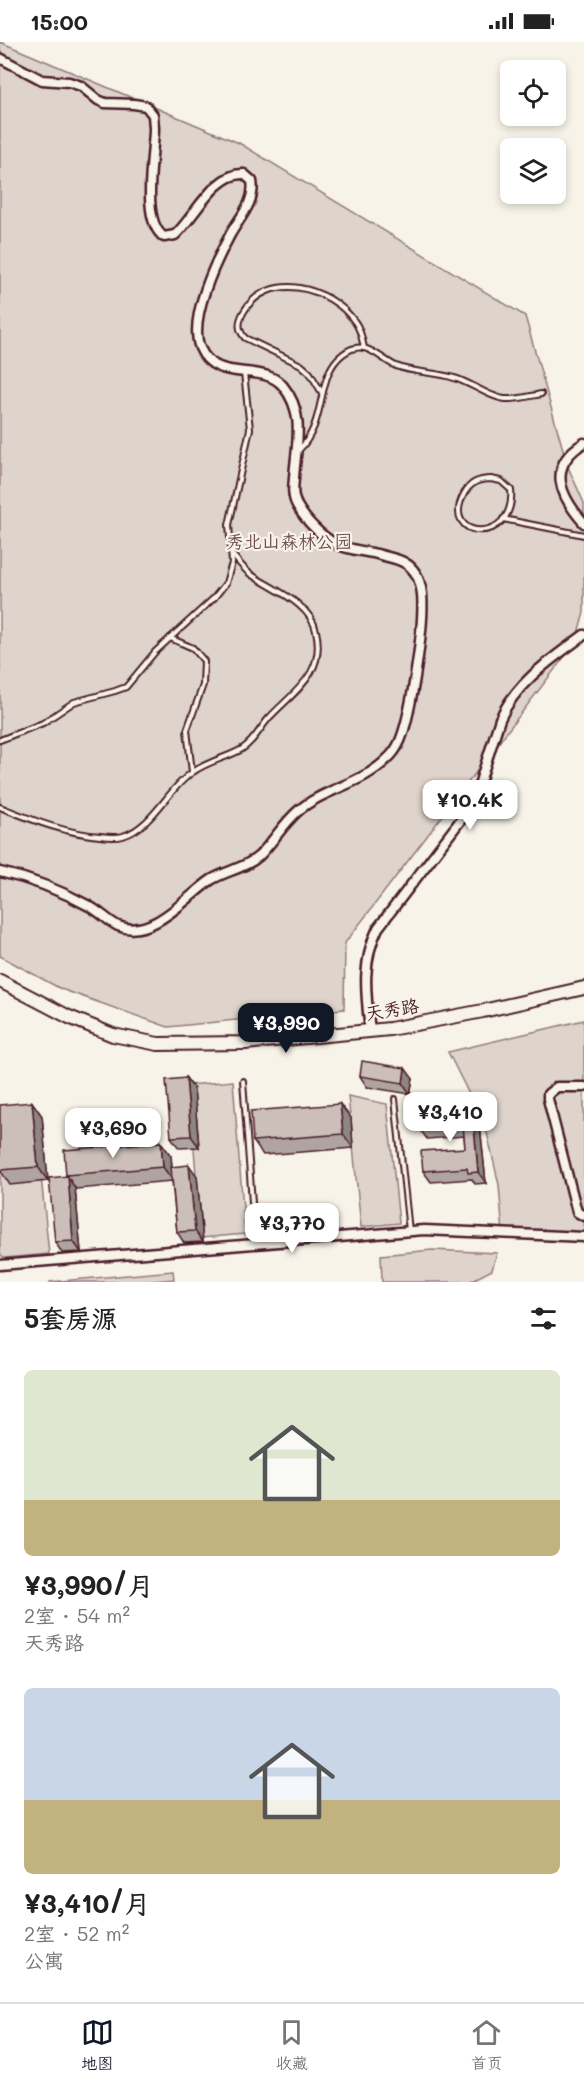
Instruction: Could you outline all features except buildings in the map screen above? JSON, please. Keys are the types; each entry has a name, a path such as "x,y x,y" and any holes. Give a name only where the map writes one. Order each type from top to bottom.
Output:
{"main road":[{"name":"天秀路","path":"0,981 69,1017 113,1035 158,1044 245,1042 390,1029 584,988"}],"street":[{"path":"0,58 42,80 69,82 81,86 105,103 134,104 149,108 153,116 154,134 152,215 158,231 164,237 175,235 208,196 232,175 244,174 252,181 252,196 230,234 199,314 197,328 200,348 208,359 222,368 267,376 284,388 298,415 294,497 297,507 336,544 397,559 408,564 418,578 422,597 418,648 406,718 396,748 378,767 302,808 255,859 212,879 168,916 141,926 127,928 118,926 96,909 69,894 39,882 0,872"},
{"path":"584,443 567,457 563,465 561,482 567,504 584,523"},
{"path":"370,1031 365,970 372,941 378,928 473,804 500,719 510,700 532,675 584,635"},
{"path":"584,1087 557,1087 548,1094 548,1099 578,1212 584,1216"},
{"path":"0,1265 424,1230 584,1237"}],"lane":[{"path":"323,393 310,373 301,365 241,334 240,320 248,305 259,295 271,289 303,288 321,294 345,309 357,323 364,348"},
{"path":"296,454 307,443 313,432 327,375 344,352 368,348 395,366 456,378 502,399 541,394"},
{"path":"0,740 43,723 74,702 126,687 155,652 214,598 226,583 232,562 229,525 250,429 244,373"},
{"path":"491,478 507,486 511,490 512,497 503,519 493,529 485,531 476,531 463,524 460,503 468,487 476,481 491,478"},
{"path":"503,519 584,536"},
{"path":"0,807 58,829 120,837 156,812 192,772 244,748 271,716 298,691 310,676 318,653 316,629 308,614 298,605 250,573 231,553"},
{"path":"170,638 193,648 204,661 203,685 187,730 192,772"},
{"path":"243,1081 255,1244"},
{"path":"395,1099 409,1231"}],"green space":[{"name":"秀北山森林公园","path":"0,42 239,143 525,316 568,467 584,503 584,613 575,643 345,943 344,1009 168,1027 61,989 0,956"},
{"path":"584,1020 584,1238 503,1233 499,1185 486,1128 448,1052"},
{"path":"233,1081 245,1234 201,1238 189,1085"},
{"path":"348,1096 387,1104 399,1223 361,1227"},
{"path":"34,1108 49,1254 4,1258 0,1254 0,1111"},
{"path":"432,1250 497,1253 492,1270 469,1282 382,1282 381,1255"},
{"path":"173,1271 174,1279 144,1282 49,1282"}]}
